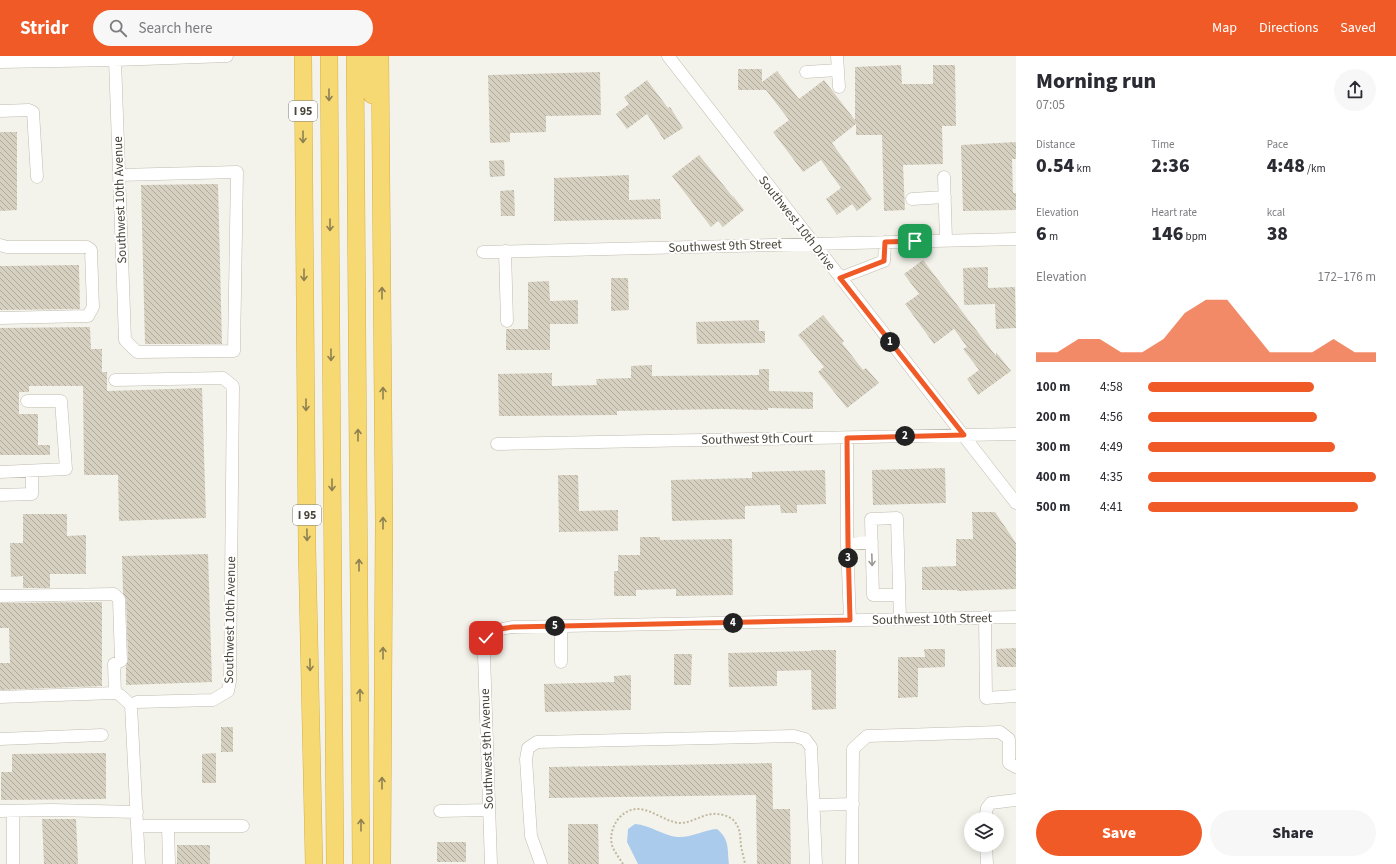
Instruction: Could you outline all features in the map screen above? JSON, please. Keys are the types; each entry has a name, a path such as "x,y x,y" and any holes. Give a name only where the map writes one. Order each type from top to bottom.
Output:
{"highway":[{"name":"I 95","path":"303,56 307,548 314,864"},
{"path":"329,56 335,864"},
{"path":"355,56 361,864"},
{"path":"366,56 381,148"},
{"path":"380,56 384,514 382,864"}],"street":[{"path":"0,62 227,56"},
{"name":"Southwest 10th Drive","path":"668,56 1016,503"},
{"path":"837,56 839,87"},
{"name":"Southwest 10th Avenue","path":"115,60 124,340 137,352 234,351 237,172 119,175"},
{"path":"806,72 838,70"},
{"path":"0,111 29,110 33,112 37,177"},
{"path":"944,177 946,240"},
{"path":"912,198 945,197"},
{"name":"Southwest 9th Street","path":"483,252 1016,239"},
{"path":"840,278 884,261 885,242"},
{"path":"0,246 87,247 91,250 93,307 88,316 0,318"},
{"path":"505,252 507,321"},
{"name":"Southwest 10th Avenue","path":"115,380 223,378 233,386 230,682 228,691 213,700 137,702 131,705"},
{"path":"0,472 66,469 61,401 26,401"},
{"name":"Southwest 9th Court","path":"497,444 1016,434"},
{"path":"847,438 850,620"},
{"path":"0,495 32,494 32,471"},
{"path":"899,594 873,595 871,519 897,518 900,619"},
{"path":"848,544 872,542"},
{"path":"0,596 114,594 119,599 121,661 115,662 114,664 115,693"},
{"name":"Southwest 10th Street","path":"489,635 508,627 1016,617"},
{"path":"985,618 986,698 1016,696"},
{"path":"561,626 561,662"},
{"name":"Southwest 9th Avenue","path":"489,635 485,643 484,655 491,864"},
{"path":"0,697 115,693 120,695 131,705 139,864"},
{"path":"852,864 853,749 867,736 1000,732 1009,739 1009,764 1016,767"},
{"path":"0,739 102,735"},
{"path":"541,864 531,836 526,759 528,748 537,742 794,736 805,739 811,748 816,864"},
{"path":"986,812 986,808 991,803 1016,800"},
{"path":"814,805 853,804"},
{"path":"440,810 489,810"},
{"path":"0,811 137,812"},
{"path":"13,811 13,864"},
{"path":"138,826 243,826"},
{"path":"168,826 169,864"},
{"path":"986,852 987,864"}],"path":[{"path":"623,864 613,847 612,836 614,827 624,814 639,809 651,812 678,823 716,813 734,820 740,831 741,847 745,864"}],"water":[{"path":"635,824 646,826 677,837 717,829 726,841 729,864 638,864 627,842 628,829"}],"building":[{"path":"901,65 902,84 933,84 933,65 955,65 956,126 942,126 943,164 903,165 905,210 884,211 882,135 856,135 856,124 832,143 872,199 857,211 852,204 837,215 826,199 841,188 821,160 803,172 773,132 789,120 766,90 738,90 738,69 762,69 762,82 777,71 799,99 824,80 855,120 855,67"},
{"path":"600,72 601,115 546,116 546,132 510,133 510,142 490,143 488,75"},
{"path":"647,80 668,108 670,107 683,128 664,140 647,114 627,129 616,114 629,104 624,97"},
{"path":"0,132 17,132 17,210 0,211"},
{"path":"1016,142 1016,159 1012,159 1013,193 1016,193 1016,210 963,211 961,145"},
{"path":"699,155 744,210 723,227 718,221 711,227 672,176"},
{"path":"504,160 505,176 490,177 489,161"},
{"path":"629,175 629,200 660,199 661,219 554,221 554,178"},
{"path":"218,184 222,344 145,344 141,185"},
{"path":"514,190 515,216 501,216 500,191"},
{"path":"923,260 996,356 996,352 1011,371 978,395 967,379 979,370 963,349 967,347 954,329 934,344 905,304 919,294 904,274"},
{"path":"79,265 80,309 0,310 0,266"},
{"path":"988,267 988,288 1015,287 1016,328 996,329 995,304 964,305 963,268"},
{"path":"611,278 628,278 629,310 611,311"},
{"path":"549,281 550,301 578,300 578,324 550,324 550,350 506,350 506,329 528,329 528,282"},
{"path":"823,315 844,341 842,343 863,370 866,368 879,383 847,408 818,372 824,367 798,335"},
{"path":"759,320 759,331 765,331 765,343 697,344 696,322"},
{"path":"90,327 91,349 102,349 102,372 107,372 107,391 202,388 206,518 119,521 118,475 84,475 83,386 29,386 29,392 19,392 19,414 38,414 38,445 50,445 50,455 0,455 0,328"},
{"path":"652,365 652,376 759,375 759,369 769,369 769,391 813,392 813,409 768,408 768,410 723,409 617,411 617,415 499,416 498,374 552,373 552,386 597,385 596,379 631,378 631,366"},
{"path":"945,468 946,503 873,505 872,470"},
{"path":"825,470 826,504 797,505 797,513 781,513 780,505 745,506 745,519 672,521 671,480 752,478 752,472"},
{"path":"558,475 578,475 579,511 618,510 618,531 559,532"},
{"path":"972,512 995,512 1016,543 1016,589 957,591 922,590 922,567 956,566 956,539 973,539"},
{"path":"23,514 67,514 67,536 86,535 86,574 50,574 50,588 23,588 23,576 11,577 10,543 23,543"},
{"path":"640,537 660,537 660,540 732,539 733,595 676,596 676,589 636,590 636,596 614,596 614,571 618,571 618,555 640,555"},
{"path":"208,554 212,682 126,685 126,666 128,661 126,599 123,593 122,556"},
{"path":"102,602 102,686 0,690 0,663 10,663 9,628 0,628 0,603"},
{"path":"1016,648 1016,667 997,667 996,649"},
{"path":"924,649 945,649 945,667 918,668 918,697 898,698 898,657 925,657"},
{"path":"836,650 836,709 812,710 811,670 777,671 777,686 729,687 728,653"},
{"path":"674,654 692,654 691,685 674,685"},
{"path":"631,675 631,710 545,712 544,684 614,682 614,676"},
{"path":"221,727 233,727 233,752 221,752"},
{"path":"106,753 106,799 1,800 1,772 12,772 12,754"},
{"path":"216,753 216,783 202,783 202,754"},
{"path":"772,763 773,809 790,809 791,864 757,864 756,795 549,798 549,767"},
{"path":"42,819 76,819 78,864 44,864"},
{"path":"568,824 598,824 599,864 568,864"},
{"path":"437,842 466,842 466,862 437,862"},
{"path":"177,845 210,845 210,864 177,864"}],"route":[{"path":"486,638 493,632 502,628 514,627 850,620 847,438 964,435 840,278 884,261 885,242 915,241"}]}
